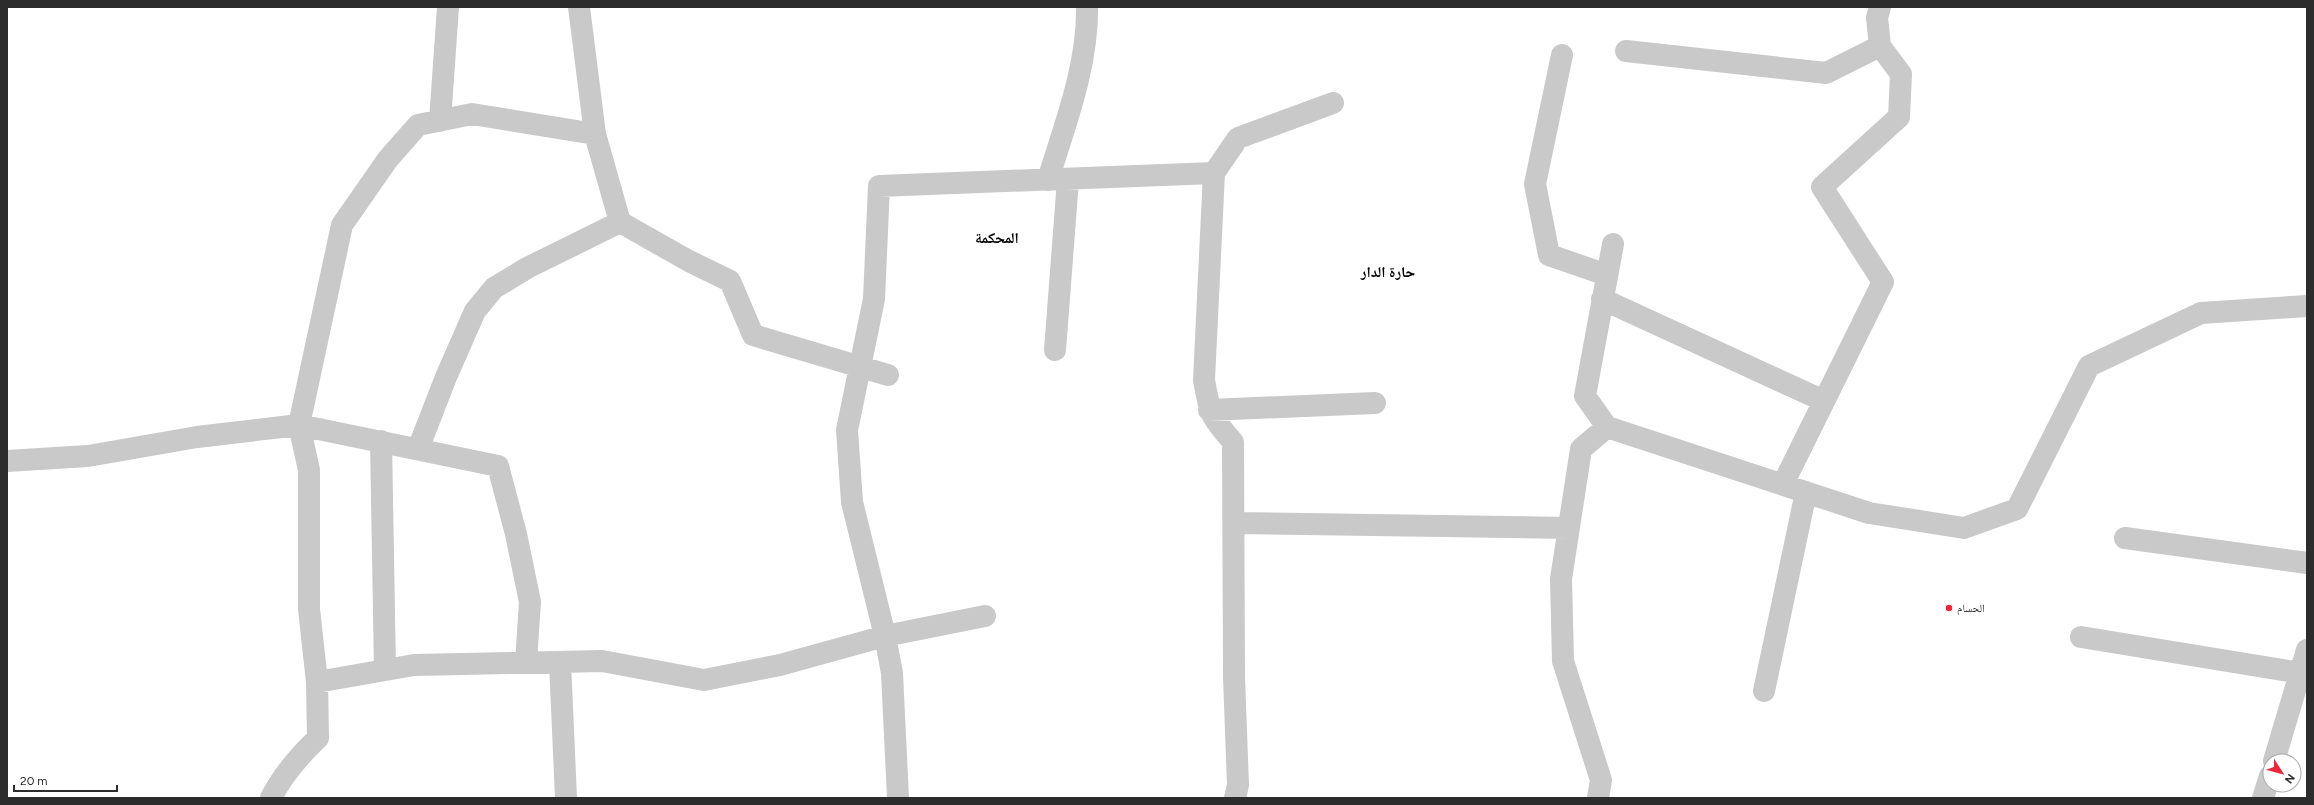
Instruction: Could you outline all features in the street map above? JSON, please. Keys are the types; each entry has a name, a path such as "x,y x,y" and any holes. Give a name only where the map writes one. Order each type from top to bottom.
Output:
{"street":[{"path":"440,121 448,7"},
{"path":"580,7 595,134 620,222 689,261 730,281 753,335 888,375"},
{"path":"1055,350 1058,180 1087,30 1087,7"},
{"path":"1783,484 1883,282 1822,187 1899,117 1901,74 1880,46 1877,18 1880,7"},
{"path":"1626,51 1826,73 1880,46"},
{"path":"1562,55 1535,184 1549,255 1607,274"},
{"path":"1235,798 1238,785 1234,677 1233,442 1214,420 1209,410 1204,380 1214,173 1238,138 1333,103"},
{"path":"271,798 280,780 298,756 318,738 317,682 309,609 309,470 300,425 342,225 388,159 418,125 472,114 595,134"},
{"path":"898,798 892,673 885,636 852,502 847,430 874,299 879,186 1214,173"},
{"path":"418,449 446,377 475,311 494,288 527,268 620,222"},
{"path":"1613,244 1585,396 1607,427 1869,513 1964,528 2017,509 2089,366 2201,313 2307,306"},
{"path":"1602,299 1824,401"},
{"path":"1209,410 1375,403"},
{"path":"7,461 88,456 197,437 300,425 498,466 516,534 530,602 526,662"},
{"path":"1598,798 1601,780 1563,661 1561,579 1581,449 1607,427"},
{"path":"381,441 385,670"},
{"path":"1764,691 1806,492"},
{"path":"1234,523 1568,528"},
{"path":"2125,538 2307,563"},
{"path":"317,682 414,665 602,661 704,680 780,665 885,636 985,616"},
{"path":"2081,636 2304,674"},
{"path":"2277,753 2304,674 2307,650"},
{"path":"560,662 566,798"}],"place":[{"name":"الحسام","path":"1949,608"}],"district":[{"name":"المحكمة","path":"997,238"},
{"name":"حارة الدار","path":"1388,272"}]}
